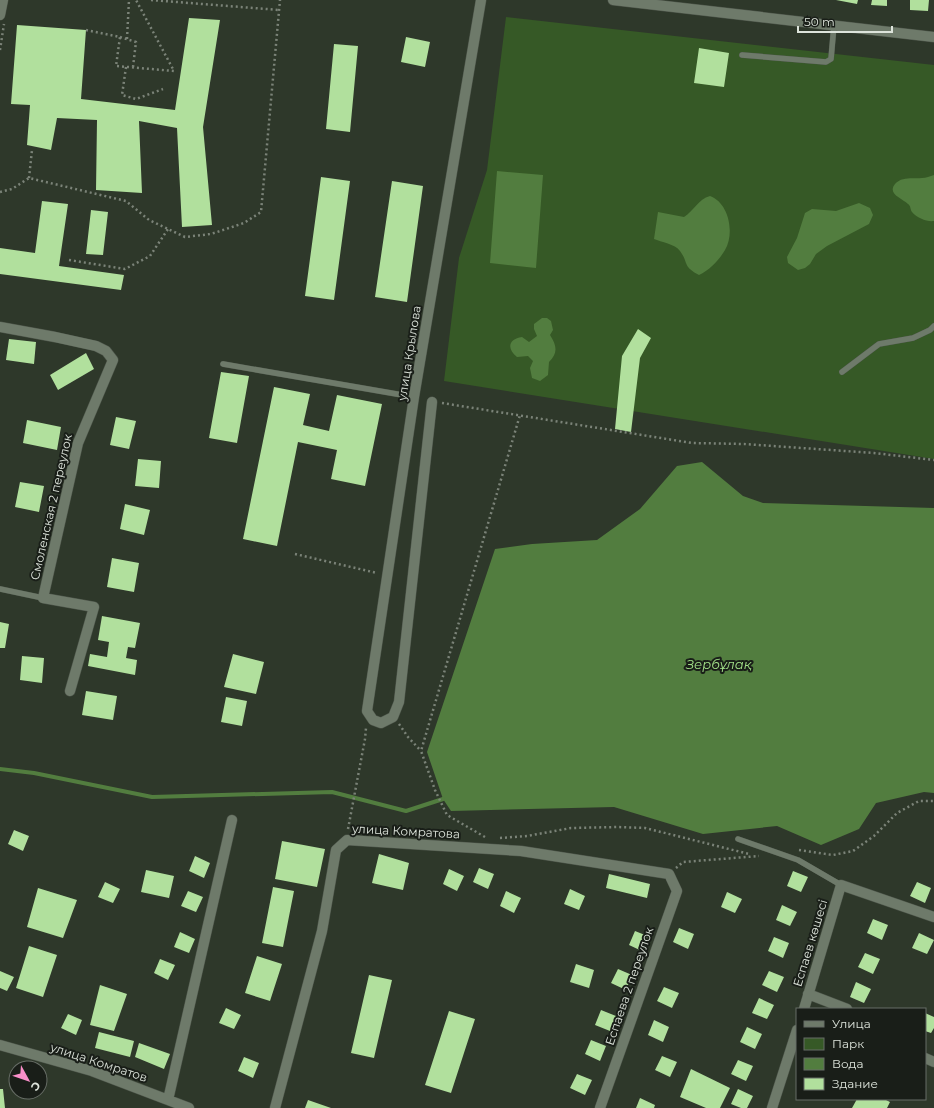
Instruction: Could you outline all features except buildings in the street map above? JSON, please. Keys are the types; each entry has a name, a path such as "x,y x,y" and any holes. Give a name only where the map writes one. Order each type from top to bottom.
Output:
{"street":[{"path":"0,15 3,0"},
{"name":"улица Крылова","path":"393,717 381,723 373,720 367,712 414,397 481,0"},
{"path":"613,0 934,36"},
{"name":"Смоленская 2 переулок","path":"0,327 96,346 106,351 112,360 78,443 43,598 94,607 70,691"},
{"path":"393,717 399,702 432,402"},
{"path":"168,1100 232,820"},
{"name":"улица Комратова","path":"275,1108 322,931 336,850 347,840 521,851 669,874"},
{"name":"Еспаева 2 переулок","path":"600,1108 676,891 669,874"},
{"path":"841,885 934,917"},
{"name":"Еспаев көшесі","path":"804,1008 841,885"},
{"path":"808,994 844,1008"},
{"path":"772,1108 796,1033"},
{"name":"улица Комратов","path":"0,1045 92,1071 189,1108"}],"lane":[{"path":"742,55 826,62 831,59 834,25"},
{"path":"842,372 879,344 913,338 930,330 934,326"},
{"path":"224,364 414,397"},
{"path":"0,589 43,598"},
{"path":"738,839 798,860 841,885"}],"path":[{"path":"127,39 129,0"},
{"path":"120,37 116,66 174,71 136,0"},
{"path":"151,0 280,10"},
{"path":"0,192 12,189 29,178 126,202 149,220 185,237 211,234 244,223 261,212 280,0"},
{"path":"86,30 136,42 133,67"},
{"path":"126,67 122,95 136,99 163,89"},
{"path":"29,178 32,150"},
{"path":"69,260 125,269 150,256 168,229"},
{"path":"432,402 692,444 751,445 934,460"},
{"path":"421,751 520,415"},
{"path":"295,554 388,575"},
{"path":"393,717 421,751 435,790 447,815 487,838"},
{"path":"348,827 366,731"},
{"path":"796,850 833,855 853,851 874,836 897,813 919,801 934,801"},
{"path":"495,838 527,836 571,828 645,828 759,856"},
{"path":"669,874 682,862 759,856 776,852"}],"green space":[{"path":"506,17 934,65 934,459 444,381 459,258 487,170"}],"water":[{"path":"497,171 543,175 536,268 490,263"},
{"path":"934,175 934,221 928,221 914,214 909,205 896,196 893,187 898,181 901,180 908,178 924,178"},
{"path":"710,196 722,205 726,212 730,227 730,235 725,250 720,257 710,268 699,275 688,267 683,255 678,249 654,239 658,212 684,217 691,212 699,202"},
{"path":"859,203 870,208 873,215 869,224 827,246 816,254 810,264 805,268 798,270 788,263 787,257 797,238 805,213 812,209 836,211"},
{"path":"542,318 547,318 551,321 553,330 550,335 556,349 554,356 549,362 548,375 540,381 532,378 530,368 533,361 528,356 517,357 511,350 510,344 514,340 522,337 529,342 537,336 534,329 534,324"},
{"name":"Зербұлақ","path":"702,462 743,496 763,503 934,508 934,793 924,792 876,803 859,829 821,845 777,826 703,834 614,807 451,811 443,799 427,752 495,549 532,544 597,540 640,509 677,466"}],"waterway":[{"path":"0,769 34,773 152,797 332,792 406,811 443,799"}]}
